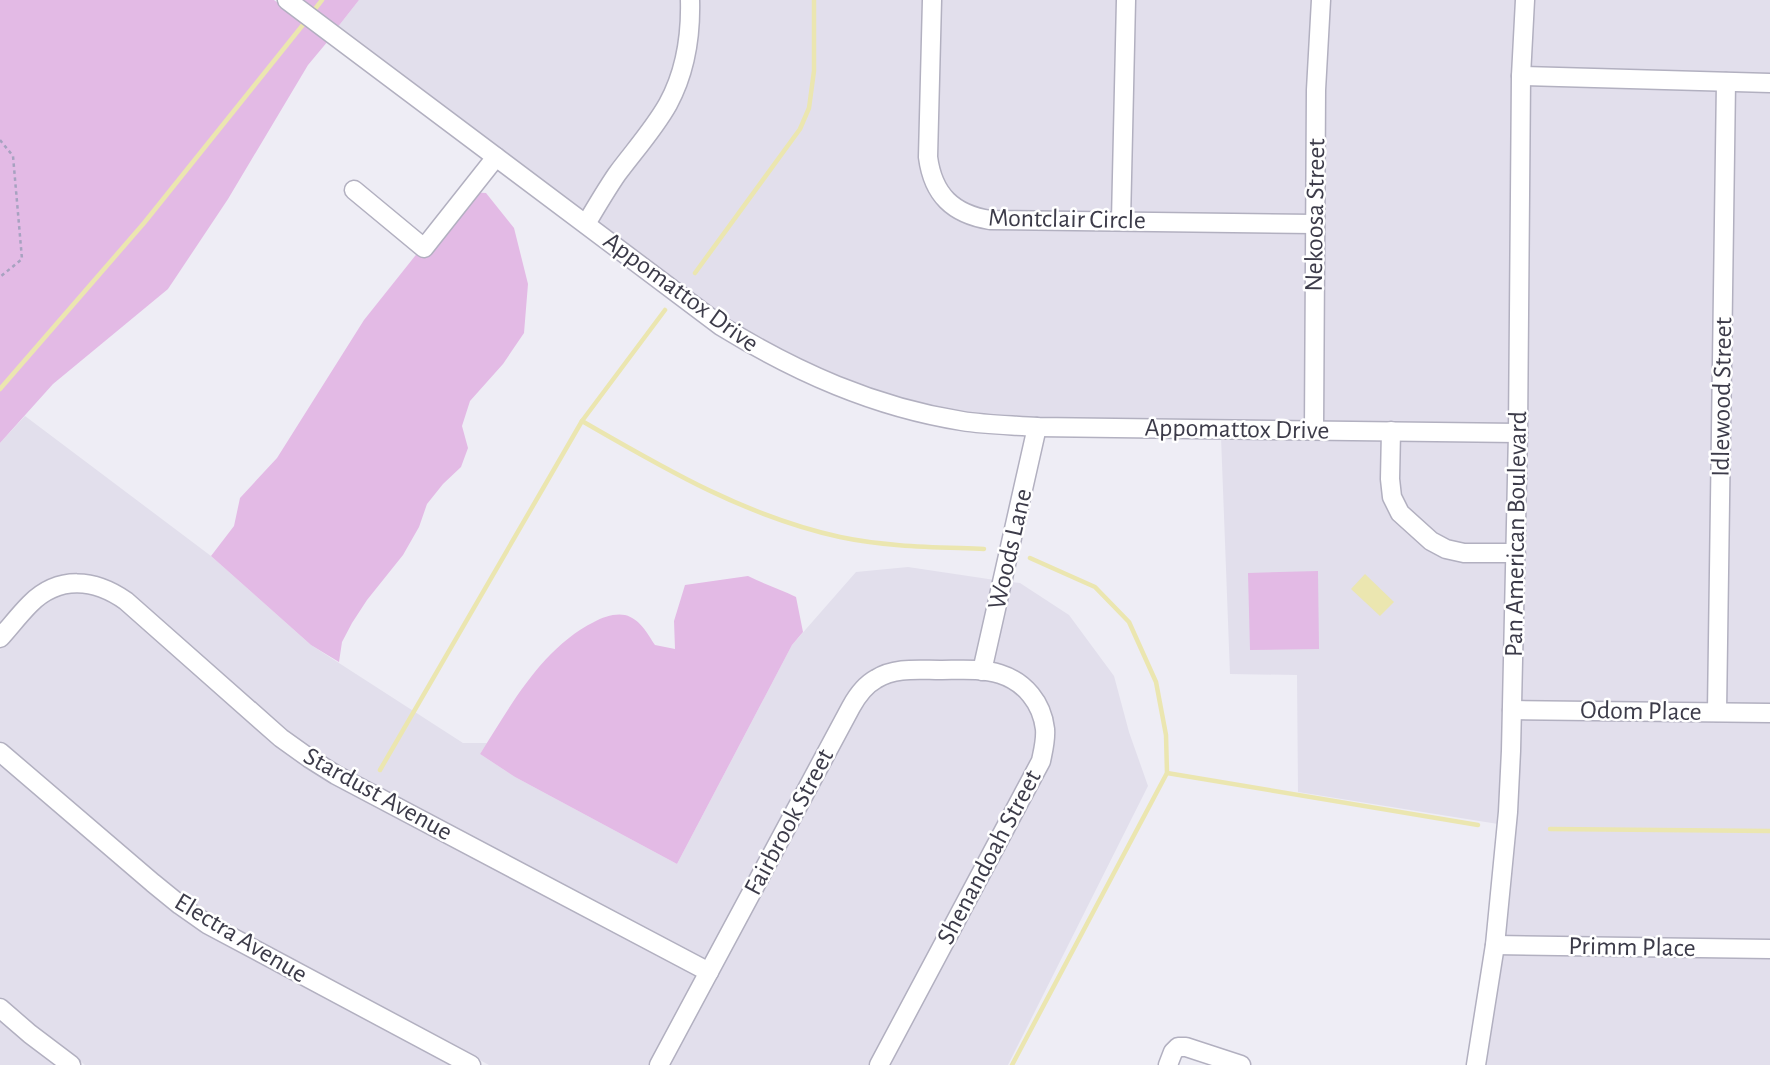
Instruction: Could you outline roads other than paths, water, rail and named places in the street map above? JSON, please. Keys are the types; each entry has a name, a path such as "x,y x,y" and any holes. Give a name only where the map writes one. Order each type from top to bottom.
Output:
{"street":[{"name":"Appomattox Drive","path":"287,0 721,326 808,374 864,397 922,414 991,424 1518,433"},
{"path":"586,224 615,177 667,106 676,88 688,47 690,0"},
{"name":"Montclair Circle","path":"932,0 928,157 930,172 935,185 947,201 961,212 990,220 1314,224"},
{"path":"1121,221 1126,0"},
{"name":"Nekoosa Street","path":"1314,430 1316,90 1321,0"},
{"name":"Pan American Boulevard","path":"1476,1065 1495,945 1508,812 1516,553 1521,76 1525,0"},
{"path":"1521,76 1770,83"},
{"name":"Idlewood Street","path":"1717,712 1726,82"},
{"path":"354,190 424,248 496,157"},
{"name":"Woods Lane","path":"982,671 1037,426"},
{"path":"1391,431 1392,498 1400,513 1431,541 1446,550 1464,553 1516,553"},
{"name":"Stardust Avenue","path":"0,638 41,594 61,585 74,583 98,586 113,592 281,738 336,775 709,972"},
{"name":"Fairbrook Street","path":"659,1065 858,695 875,679 897,671 982,671"},
{"name":"Shenandoah Street","path":"879,1065 1041,761 1045,731 1037,703 1030,693 1015,681 1000,674 982,671"},
{"name":"Odom Place","path":"1512,710 1770,713"},
{"name":"Electra Avenue","path":"0,751 153,883 207,924 471,1065"},
{"name":"Primm Place","path":"1495,945 1770,949"},
{"path":"0,1008 71,1065"},
{"path":"1168,1065 1178,1047 1186,1047 1241,1065"}],"waterway":[{"path":"311,14 322,0"},
{"path":"695,273 800,129 809,108 814,71 814,0"},
{"path":"0,389 144,223 306,21"},
{"path":"380,770 582,421 665,310"},
{"path":"582,421 706,489 771,517 805,528 876,543 984,549"},
{"path":"1012,1065 1167,773 1166,735 1156,682 1129,622 1095,587 1030,558"},
{"path":"1167,773 1478,825"},
{"path":"1550,829 1770,831"}]}
